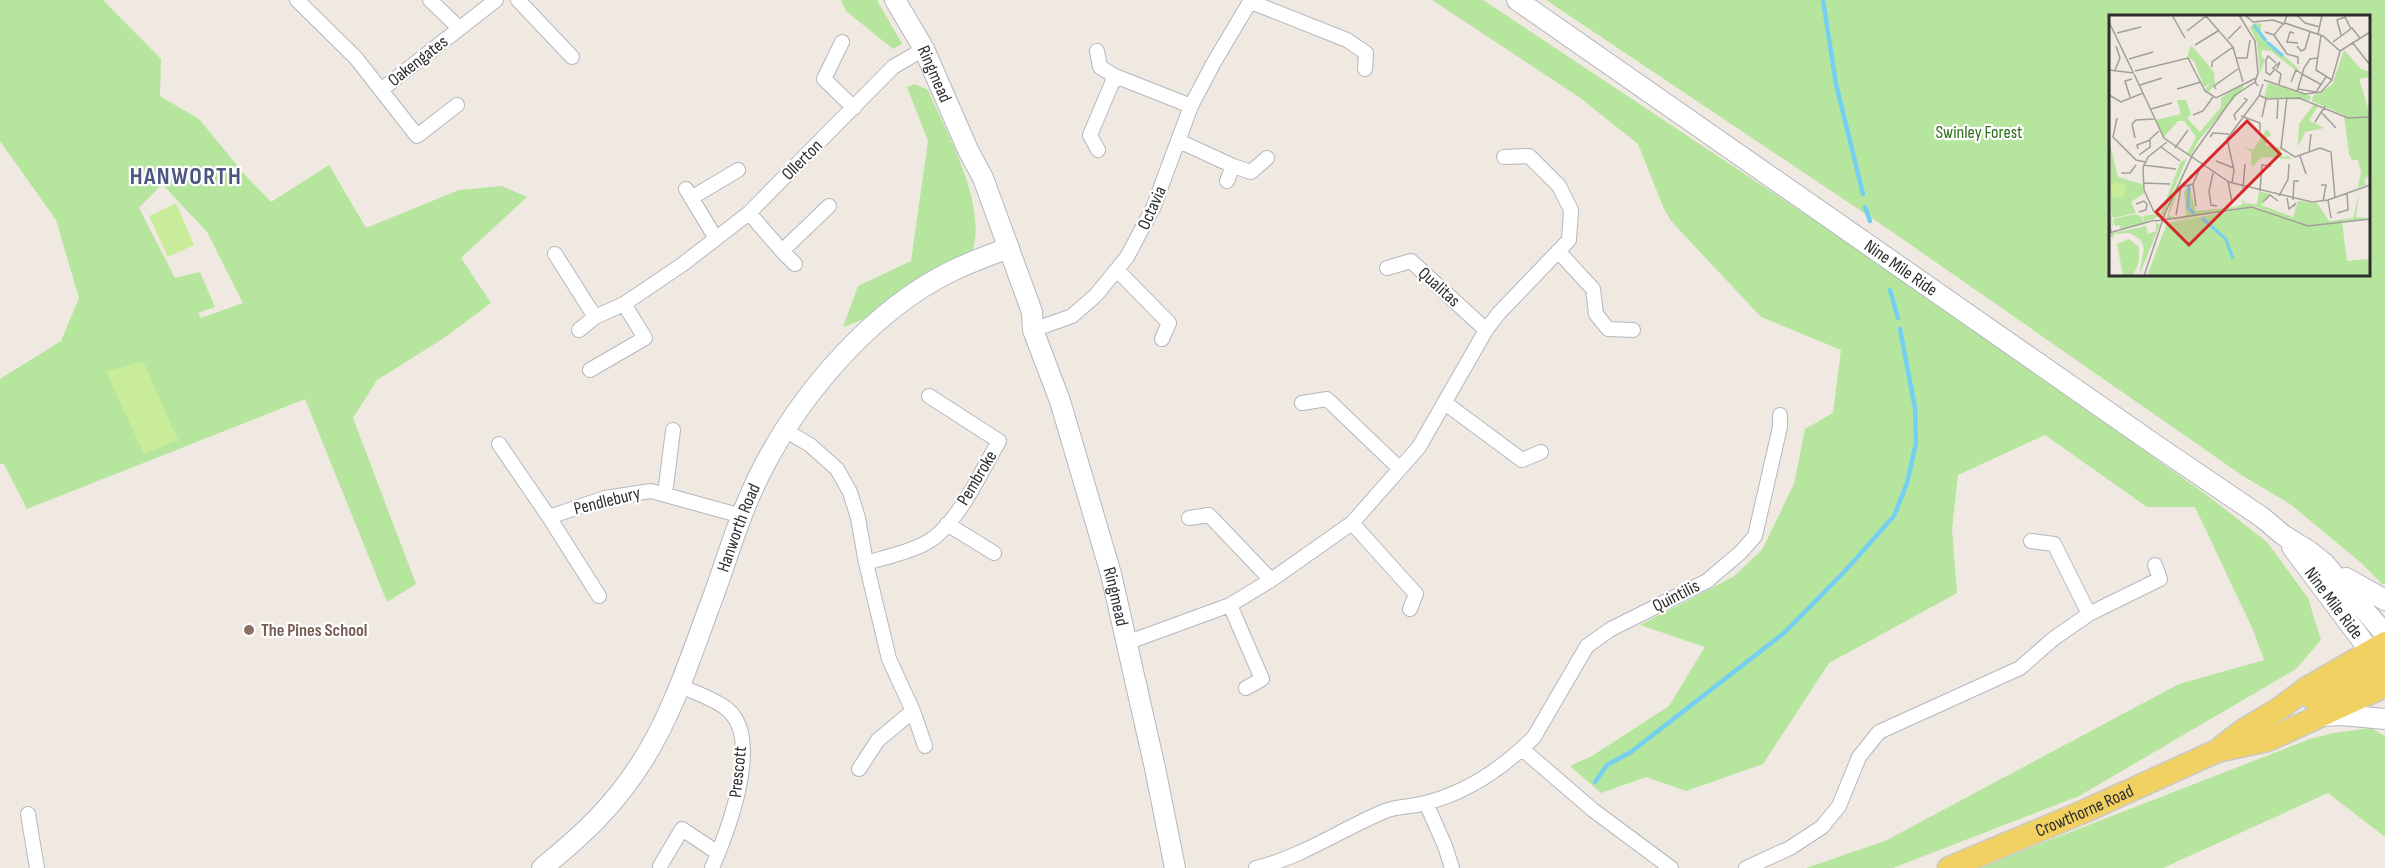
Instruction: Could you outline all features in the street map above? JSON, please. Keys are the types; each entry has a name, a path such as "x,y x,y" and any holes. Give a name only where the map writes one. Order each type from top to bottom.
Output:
{"main road":[{"name":"Crowthorne Road","path":"2217,751 2244,730 2279,710 2307,688 2383,663"},
{"name":"Crowthorne Road","path":"1949,868 2085,811 2217,751 2268,740 2322,716 2383,663"}],"street":[{"name":"Oakengates","path":"297,0 350,52 381,90 496,0"},
{"path":"430,0 459,28"},
{"path":"518,0 572,57"},
{"name":"Ringmead","path":"895,0 924,49 968,150 983,178 1002,251 1032,312 1033,330 1060,401 1110,574 1155,768 1175,868"},
{"name":"Nine Mile Ride","path":"1517,0 2263,518 2283,535 2324,563 2385,634"},
{"name":"Octavia","path":"1033,330 1072,316 1096,296 1118,271 1154,208 1191,106 1251,1 1347,40 1366,53 1365,69"},
{"path":"842,42 824,79 854,108"},
{"name":"Ollerton","path":"579,330 595,317 624,304 683,264 749,213 893,67 924,49"},
{"path":"1097,51 1100,67 1115,76 1191,106"},
{"path":"1098,150 1089,135 1115,76"},
{"path":"381,90 417,136 457,105"},
{"path":"1179,141 1251,172 1267,158"},
{"path":"1126,644 1230,605 1271,580 1352,523 1419,447 1486,330 1499,313 1569,240 1571,210 1559,186 1529,156 1504,157"},
{"path":"1227,181 1233,166"},
{"path":"715,237 688,194 738,170"},
{"path":"782,251 829,206"},
{"path":"749,213 795,264"},
{"name":"Hanworth Road","path":"542,868 603,815 642,762 661,730 681,686 742,516 763,467 812,390 839,359 894,307 949,272 1002,251"},
{"path":"1557,251 1593,289 1596,314 1608,329 1633,330"},
{"path":"555,254 595,317"},
{"name":"Qualitas","path":"1387,268 1411,261 1486,330"},
{"path":"1118,271 1169,323 1162,339"},
{"path":"590,370 645,338 624,304"},
{"name":"Pembroke","path":"866,563 902,552 934,538 966,499 999,441 929,396"},
{"path":"1302,403 1327,399 1400,470"},
{"path":"1445,403 1522,459 1540,452"},
{"name":"Quintilis","path":"1256,868 1284,864 1388,810 1426,803 1475,784 1522,749 1534,737 1587,646 1611,629 1707,581 1741,552 1755,536 1780,427 1780,415"},
{"name":"Pendlebury","path":"665,494 673,430"},
{"path":"785,430 810,445 837,469 850,492 858,518 889,660 913,711 925,746"},
{"name":"Pendlebury","path":"499,444 549,517 599,597"},
{"name":"Pendlebury","path":"549,517 605,498 651,491 742,516"},
{"path":"1189,519 1209,515 1271,580"},
{"path":"1352,523 1416,594 1410,609"},
{"name":"Pembroke","path":"947,524 994,553"},
{"name":"Nine Mile Ride","path":"2283,535 2383,663"},
{"path":"2031,541 2054,544 2089,615"},
{"path":"2324,563 2352,583 2385,600"},
{"path":"1746,868 1790,848 1822,827 1839,806 1860,757 1879,732 2020,668 2053,639 2089,615 2160,579 2155,565"},
{"path":"1230,605 1262,679 1246,688"},
{"name":"Prescott","path":"681,686 728,709 738,726 744,745 737,800 712,868"},
{"path":"859,769 878,740 913,711"},
{"path":"2322,716 2342,715 2385,719"},
{"path":"1522,749 1593,810 1671,868"},
{"path":"1426,803 1452,868"},
{"path":"28,814 37,868"},
{"path":"660,866 682,829 718,853"}],"green space":[{"path":"0,0 103,0 161,59 160,96 199,119 246,176 271,202 329,165 366,228 459,190 502,186 527,197 461,258 491,303 444,338 377,380 353,418 416,584 387,602 305,399 27,509 4,464 0,464 0,379 61,341 79,298 56,220 0,141","holes":["162,184 207,232 243,303 201,318 198,313 215,307 200,272 175,278 139,208"]},
{"path":"841,0 877,0 902,44 893,49 846,11"},
{"path":"1432,0 1483,0 1835,234 2212,499 2267,542 2308,598 2321,640 2296,669 2079,796 1893,868 1806,868 1885,841 2179,684 2264,660 2253,630 2195,507 2147,507 2045,435 1958,475 1952,529 1957,593 1829,663 1763,764 1686,791 1646,777 1601,793 1570,766 1592,756 1669,706 1705,647 1640,625 1733,577 1762,550 1794,484 1805,429 1833,413 1841,350 1761,317 1671,221 1638,144 1579,97"},
{"name":"Swinley Forest","path":"1546,0 2385,0 2385,584 2382,584 2360,562 2290,504 2243,476 1891,231"},
{"path":"915,84 928,90 963,170 975,213 972,252 872,316 843,327 858,286 911,261 928,141 907,87"},
{"path":"176,203 194,245 168,257 149,216"},
{"path":"143,361 178,440 144,454 106,372"},
{"path":"2371,728 2385,736 2385,837 2328,793 2163,868 1978,868 2310,739"}],"waterway":[{"path":"1823,0 1836,84 1863,194"},
{"path":"1865,207 1870,221"},
{"path":"1890,290 1898,318"},
{"path":"1595,782 1607,765 1631,752 1784,633 1845,571 1894,516 1907,483 1916,443 1915,408 1900,329"}],"place":[{"name":"The Pines School","path":"249,630"}],"district":[{"name":"HANWORTH","path":"186,176"}]}
